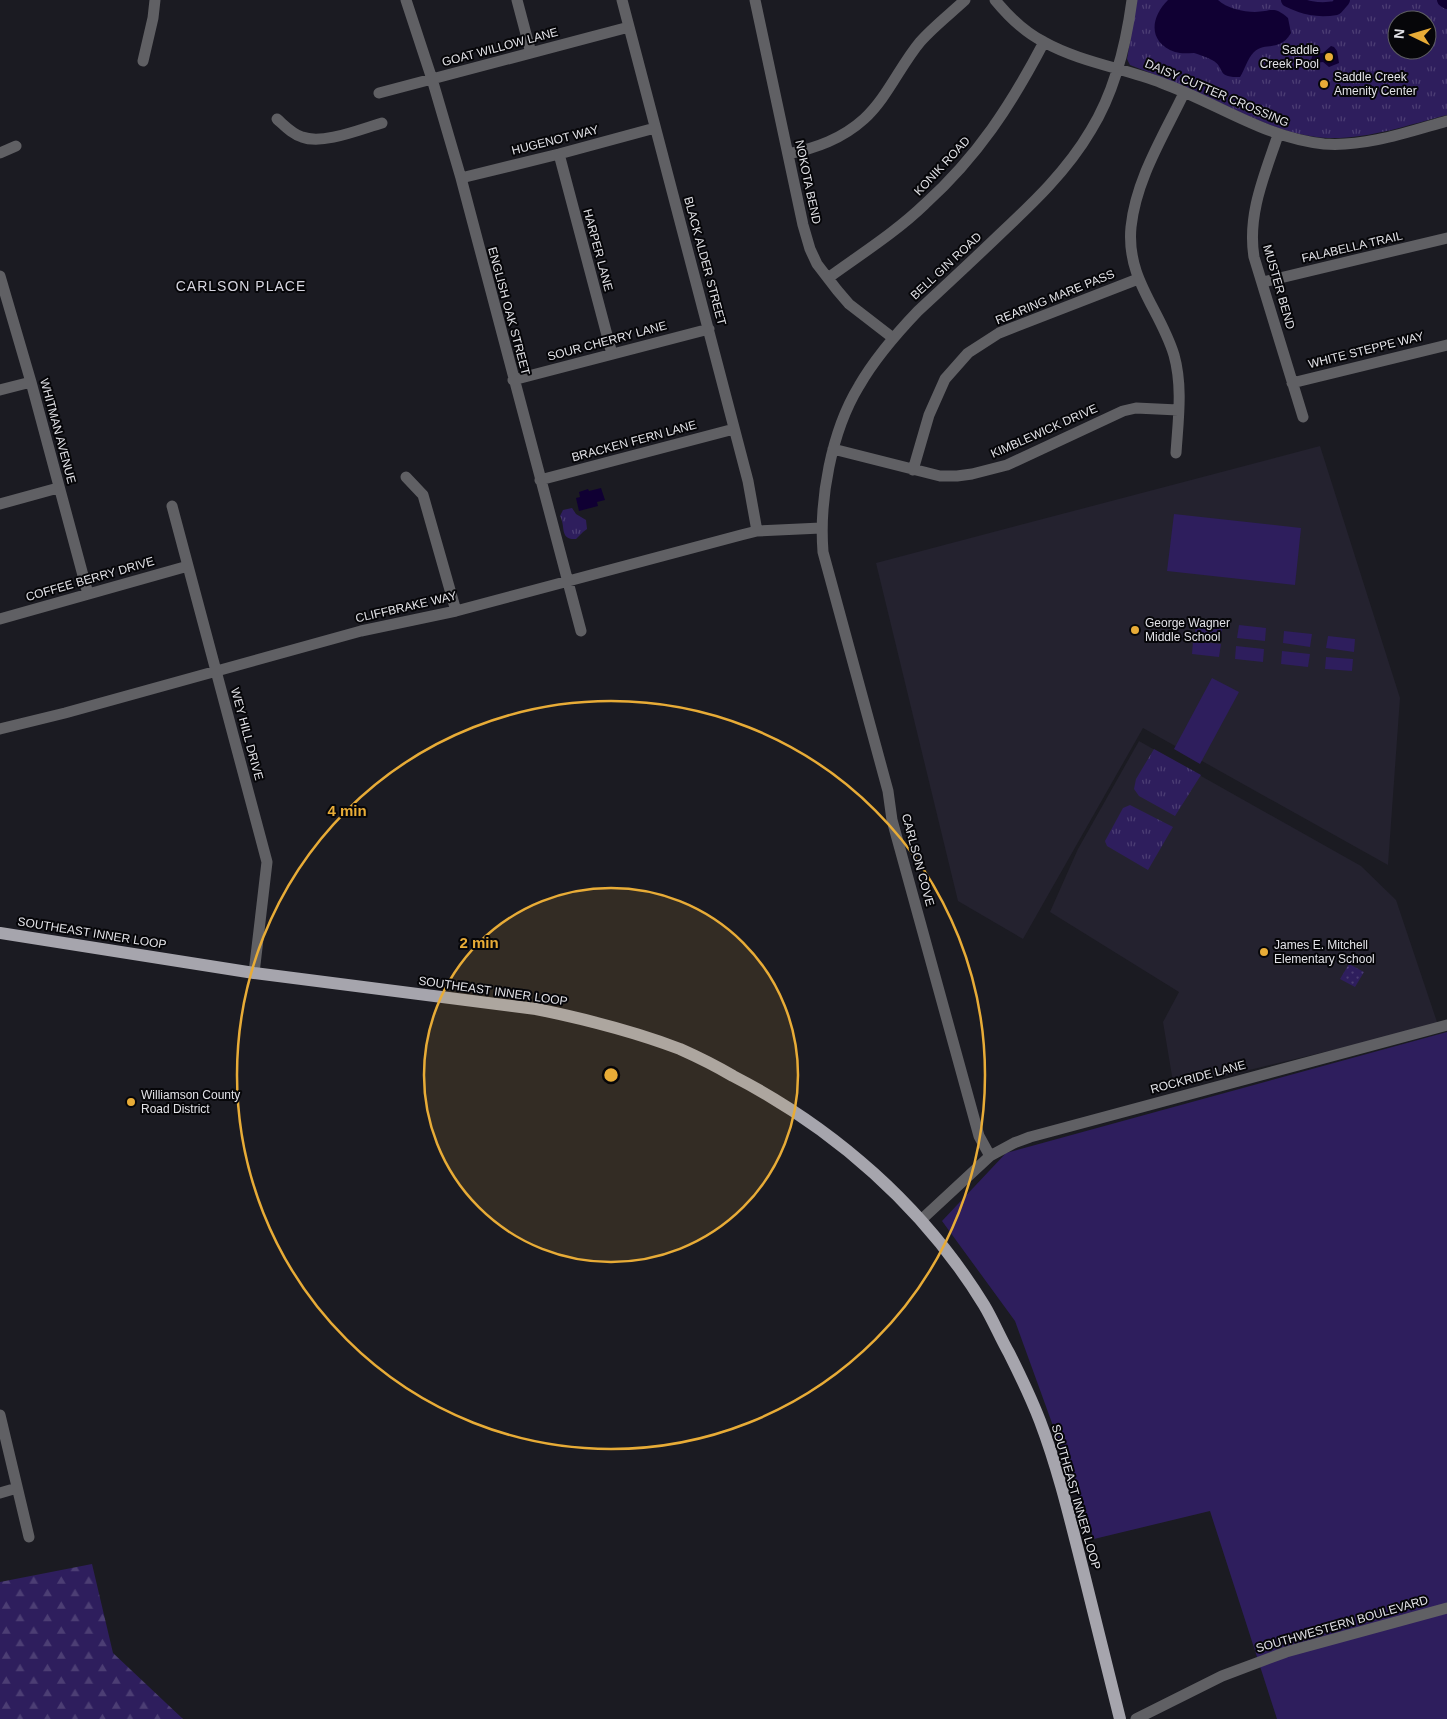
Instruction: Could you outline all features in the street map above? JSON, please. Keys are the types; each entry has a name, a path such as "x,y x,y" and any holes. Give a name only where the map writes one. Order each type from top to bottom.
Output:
{"main road":[{"name":"SOUTHEAST INNER LOOP","path":"0,933 254,973 536,1009 579,1017 632,1032 681,1050 758,1088 799,1114 856,1157 921,1220 985,1307 1021,1377 1054,1461 1120,1719"}],"street":[{"path":"143,61 153,18 155,0"},
{"name":"ENGLISH OAK STREET","path":"406,0 432,79 461,178 581,631"},
{"path":"517,0 531,54"},
{"name":"BLACK ALDER STREET","path":"622,0 748,481 757,531"},
{"name":"NOKOTA BEND","path":"756,0 803,225 810,249 817,264 849,304 893,338"},
{"path":"788,154 821,146 849,131 864,119 921,42 965,0"},
{"name":"DAISY CUTTER CROSSING","path":"995,0 1020,26 1044,42 1118,69 1156,80 1278,135 1309,142 1327,144 1347,143 1370,141 1447,121"},
{"name":"BELL GIN ROAD","path":"828,568 823,552 821,528 823,502 833,449 857,387 875,360 918,311 1052,184 1073,157 1092,129 1109,94 1118,69 1132,0"},
{"name":"GOAT WILLOW LANE","path":"379,93 531,54 629,26"},
{"name":"KONIK ROAD","path":"828,278 919,210 975,153 1014,97 1044,42"},
{"path":"1176,453 1180,387 1178,370 1173,352 1138,279 1131,245 1131,228 1135,203 1143,179 1184,93"},
{"path":"277,119 295,134 317,140 382,123"},
{"name":"HUGENOT WAY","path":"461,178 655,128"},
{"name":"MUSTER BEND","path":"1278,135 1255,206 1252,225 1254,257 1303,417"},
{"path":"0,153 16,146"},
{"name":"HARPER LANE","path":"559,154 612,354"},
{"name":"FALABELLA TRAIL","path":"1263,282 1447,238"},
{"name":"WHITMAN AVENUE","path":"0,276 31,382 88,594"},
{"name":"REARING MARE PASS","path":"913,470 929,415 945,379 968,352 999,334 1138,279"},
{"name":"SOUR CHERRY LANE","path":"513,380 708,329"},
{"name":"WHITE STEPPE WAY","path":"1292,383 1447,345"},
{"path":"0,390 31,382"},
{"name":"KIMBLEWICK DRIVE","path":"833,449 928,475 957,476 992,470 1007,465 1123,411 1136,408 1178,410"},
{"name":"BRACKEN FERN LANE","path":"540,480 734,429"},
{"path":"406,477 423,495 456,611"},
{"path":"0,504 58,488"},
{"name":"WEY HILL DRIVE","path":"172,506 266,862 254,973"},
{"name":"CLIFFBRAKE WAY","path":"0,730 361,631 456,611 757,531 821,528"},
{"name":"COFFEE BERRY DRIVE","path":"0,619 188,566"},
{"name":"CARLSON COVE","path":"828,568 888,791 892,820 953,1043 979,1136 990,1156"},
{"name":"ROCKRIDE LANE","path":"921,1220 990,1156 1030,1137 1447,1025"},
{"path":"0,1415 30,1538"},
{"path":"0,1493 17,1488"},
{"name":"SOUTHWESTERN BOULEVARD","path":"1136,1719 1222,1676 1286,1652 1447,1608"}],"shaded area":[{"path":"1168,0 1218,0 1230,7 1245,11 1275,10 1288,18 1291,33 1282,43 1263,47 1254,52 1240,77 1227,76 1211,59 1194,53 1175,52 1166,48 1160,42 1156,36 1155,22 1162,7"},
{"path":"1331,46 1337,51 1339,63 1329,67 1323,62 1314,63 1311,60 1313,54 1323,53"},
{"name":"George Wagner Middle School","path":"1320,446 1400,698 1388,865 1143,728 1023,939 958,901 876,563"},
{"path":"601,488 605,500 597,502 598,506 579,511 576,498 580,497 579,492"},
{"name":"James E. Mitchell Elementary School","path":"1139,741 1361,866 1396,900 1438,1025 1174,1088 1163,1022 1179,992 1050,912 1078,849"}],"green space":[{"path":"1137,0 1447,0 1447,115 1373,134 1328,138 1283,130 1130,65 1127,59"},
{"path":"572,508 576,514 586,520 587,529 576,539 571,539 565,535 560,516 563,510"},
{"path":"1174,514 1301,528 1295,585 1167,571"},
{"path":"1196,621 1223,624 1221,636 1195,633"},
{"path":"1239,625 1266,628 1265,641 1237,638"},
{"path":"1284,631 1312,634 1310,647 1283,643"},
{"path":"1328,636 1355,639 1354,652 1326,648"},
{"path":"1193,641 1221,644 1219,657 1192,654"},
{"path":"1236,646 1264,649 1263,662 1235,659"},
{"path":"1282,651 1310,654 1308,667 1281,664"},
{"path":"1326,657 1353,659 1352,671 1325,669"},
{"path":"1212,678 1239,692 1200,764 1174,749"},
{"path":"1154,749 1201,775 1175,816 1139,796 1134,789 1136,779"},
{"path":"1130,805 1173,827 1148,870 1107,846 1105,841 1123,808"},
{"path":"1349,964 1364,972 1355,987 1340,979"},
{"path":"1447,1032 1447,1719 1277,1719 1210,1511 1094,1539 1015,1321 942,1221 1006,1153"},
{"path":"92,1564 113,1653 183,1719 0,1719 0,1582"}],"waterway":[{"path":"1288,0 1305,7 1317,9 1336,8 1343,0"}],"place":[{"name":"Saddle Creek Pool","path":"1329,57"},
{"name":"Saddle Creek Amenity Center","path":"1324,84"},
{"name":"George Wagner Middle School","path":"1135,630"},
{"name":"James E. Mitchell Elementary School","path":"1264,952"},
{"name":"Williamson County Road District","path":"131,1102"}],"district":[{"name":"CARLSON PLACE","path":"241,286"}]}
